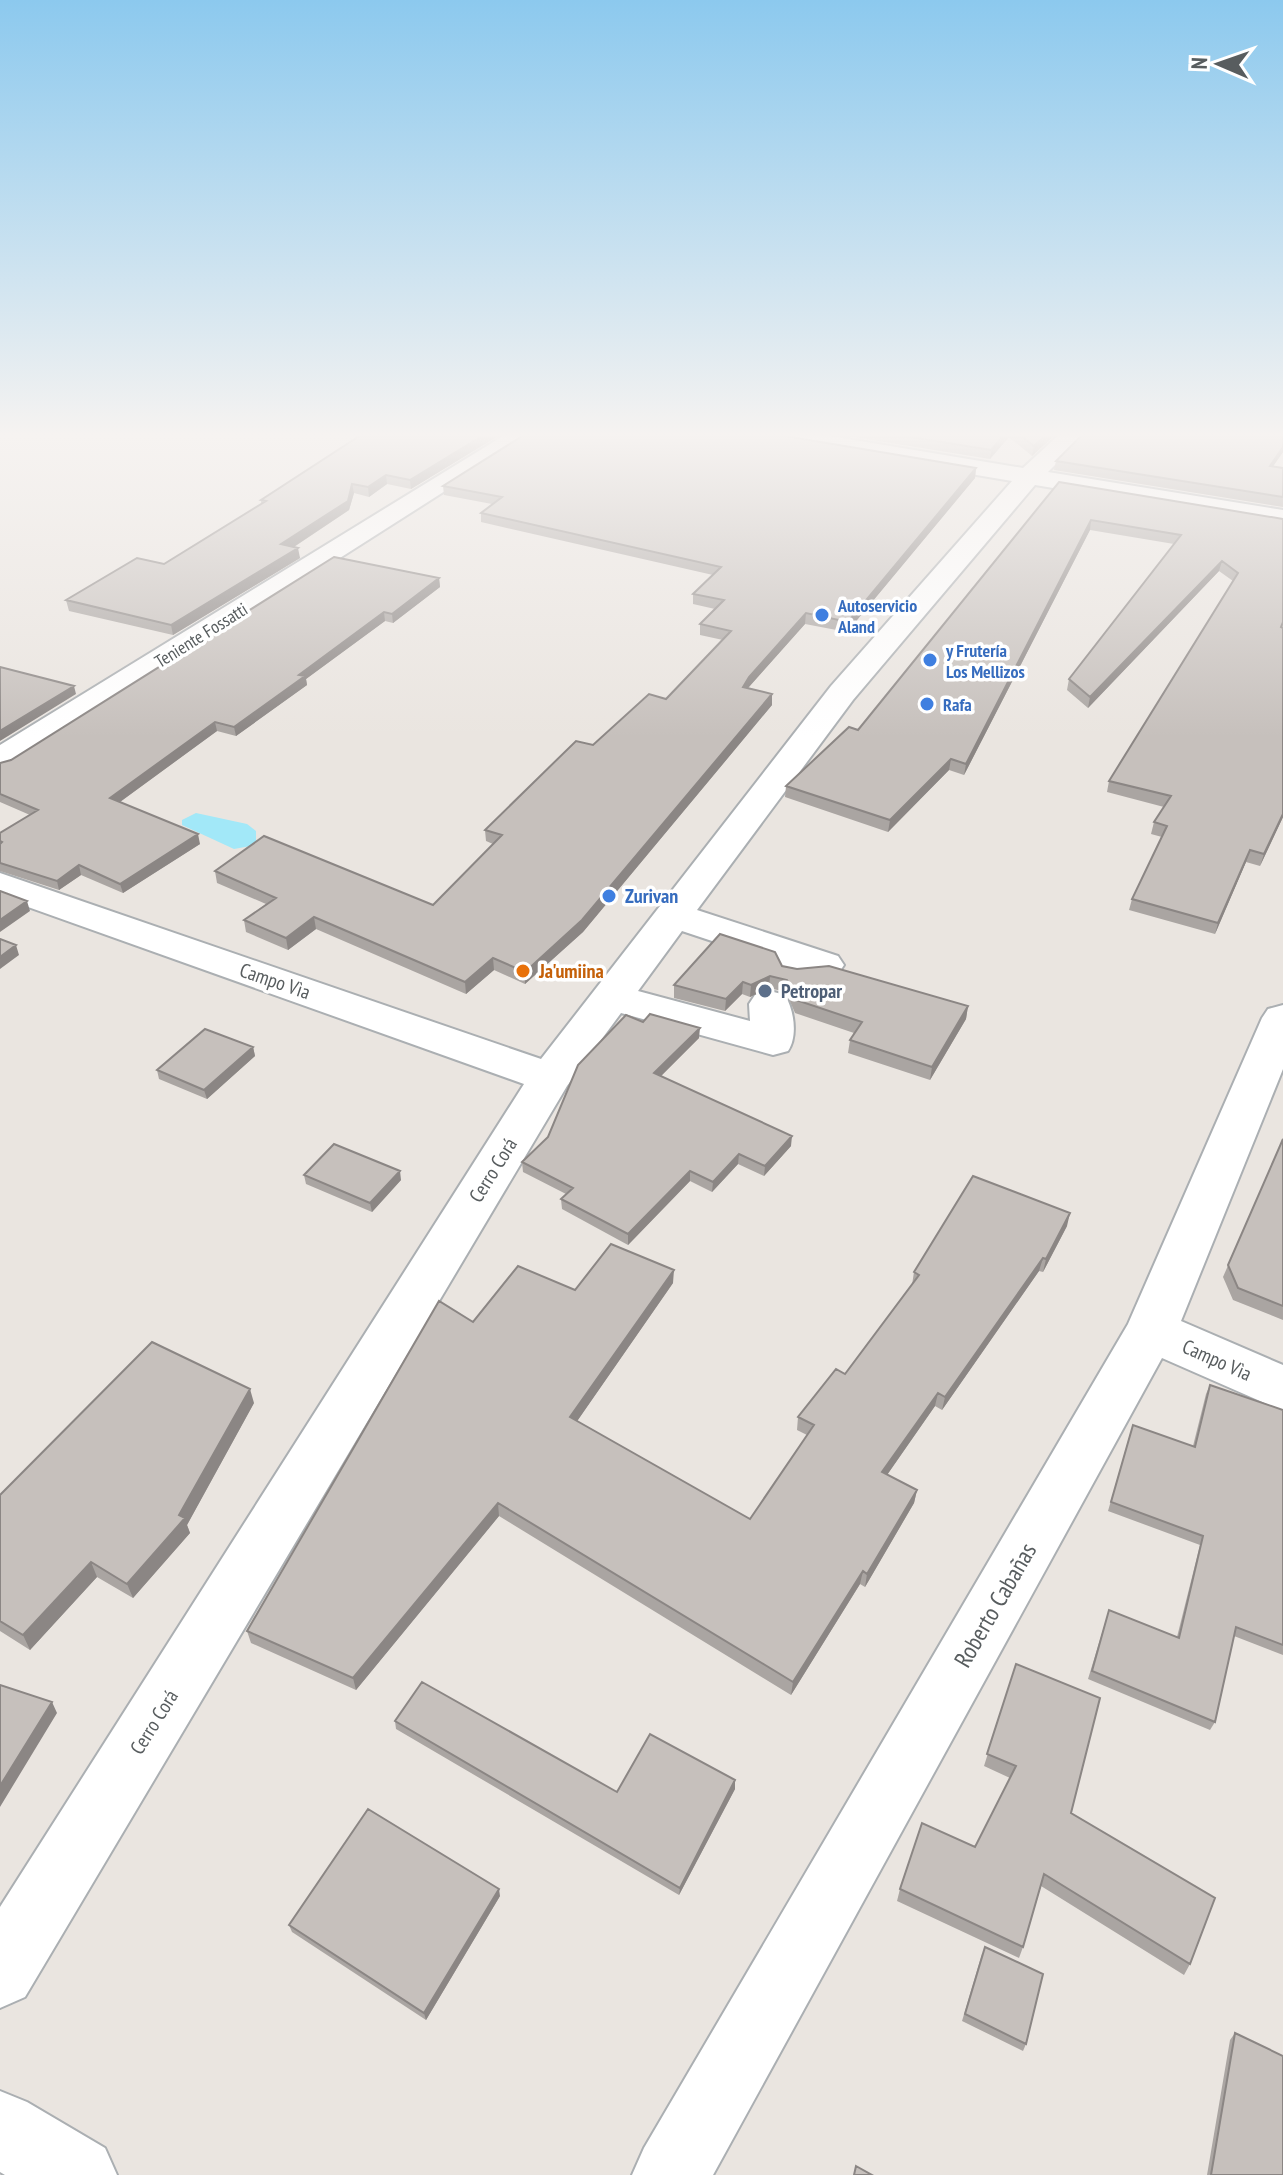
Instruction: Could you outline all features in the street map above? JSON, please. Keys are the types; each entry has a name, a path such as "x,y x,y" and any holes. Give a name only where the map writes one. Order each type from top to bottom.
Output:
{"street":[{"name":"Teniente Fossatti","path":"0,760 361,534"},
{"name":"Cerro Corá","path":"0,1972 550,1078 842,693 979,534"},
{"name":"Campo Vìa","path":"0,884 550,1078"},
{"path":"674,915 824,965 796,967"},
{"path":"612,997 773,1041 770,1004"},
{"name":"Roberto Cabañas","path":"671,2175 1151,1330 1283,1018"},
{"name":"Campo Vìa","path":"1151,1330 1283,1389"},
{"path":"0,2129 78,2175"}],"water":[{"path":"196,813 247,824 256,831 256,845 234,849 182,825 182,820"}],"building":[{"path":"212,534 296,534 281,544 298,548 171,625 66,600 137,558 164,564"},
{"path":"577,534 921,534 848,622 806,613 743,687 772,694 582,920 525,972 493,958 465,982 314,917 286,938 244,920 276,898 215,871 264,836 433,905 502,835 485,830 576,741 593,745 649,694 666,699 731,631 700,624 724,600 693,594 721,567"},
{"path":"1016,534 1084,534 966,764 951,759 890,820 786,786 849,727 858,730"},
{"path":"1178,534 1283,534 1283,814 1264,854 1250,850 1218,923 1132,899 1167,826 1154,822 1171,796 1109,781 1238,573 1222,561 1090,697 1069,679 1181,535"},
{"path":"334,557 439,578 392,614 384,612 299,675 305,676 234,727 215,722 110,798 198,834 120,884 79,865 57,881 0,863 0,833 38,810 0,794 0,763 11,760"},
{"path":"0,667 74,686 0,731"},
{"path":"0,891 27,901 0,920"},
{"path":"720,934 775,952 782,966 797,969 829,966 968,1006 932,1067 850,1040 862,1022 796,1000 787,980 770,976 751,985 743,982 726,999 674,985"},
{"path":"0,939 16,945 0,957"},
{"path":"650,1014 700,1028 654,1073 792,1136 765,1166 739,1154 713,1182 690,1171 628,1234 561,1199 573,1188 522,1162 548,1137 578,1065 626,1015 643,1022"},
{"path":"205,1029 253,1047 204,1090 157,1070"},
{"path":"1283,1139 1283,1306 1238,1288 1228,1265"},
{"path":"334,1144 400,1171 370,1203 304,1175"},
{"path":"973,1176 1070,1213 1046,1259 1043,1258 945,1397 938,1393 882,1472 917,1490 867,1574 863,1571 793,1682 498,1503 353,1678 247,1631 439,1301 473,1322 518,1266 575,1290 611,1244 674,1270 570,1417 750,1519 814,1425 798,1417 836,1369 845,1374 919,1275 914,1272"},
{"path":"152,1342 250,1389 179,1515 185,1518 127,1584 91,1562 23,1635 0,1621 0,1495"},
{"path":"1210,1385 1283,1410 1283,1645 1236,1627 1215,1722 1092,1671 1109,1610 1179,1638 1203,1536 1111,1502 1133,1425 1195,1447"},
{"path":"1016,1664 1100,1698 1071,1813 1215,1898 1190,1964 1044,1874 1023,1947 900,1889 922,1823 975,1847 1016,1766 987,1754"},
{"path":"422,1682 617,1792 650,1734 735,1780 680,1888 395,1721"},
{"path":"0,1685 52,1702 0,1786"},
{"path":"368,1809 499,1889 424,2013 289,1925"},
{"path":"985,1947 1043,1974 1026,2044 965,2014"},
{"path":"1235,2033 1283,2056 1283,2175 1211,2175"},
{"path":"856,2166 872,2175 854,2175"}],"place":[{"name":"Autoservicio Aland","path":"822,615"},
{"name":"y Frutería Los Mellizos","path":"930,660"},
{"name":"Rafa","path":"927,704"},
{"name":"Zurivan","path":"609,896"},
{"name":"Ja'umiina","path":"523,971"},
{"name":"Petropar","path":"765,991"}]}
